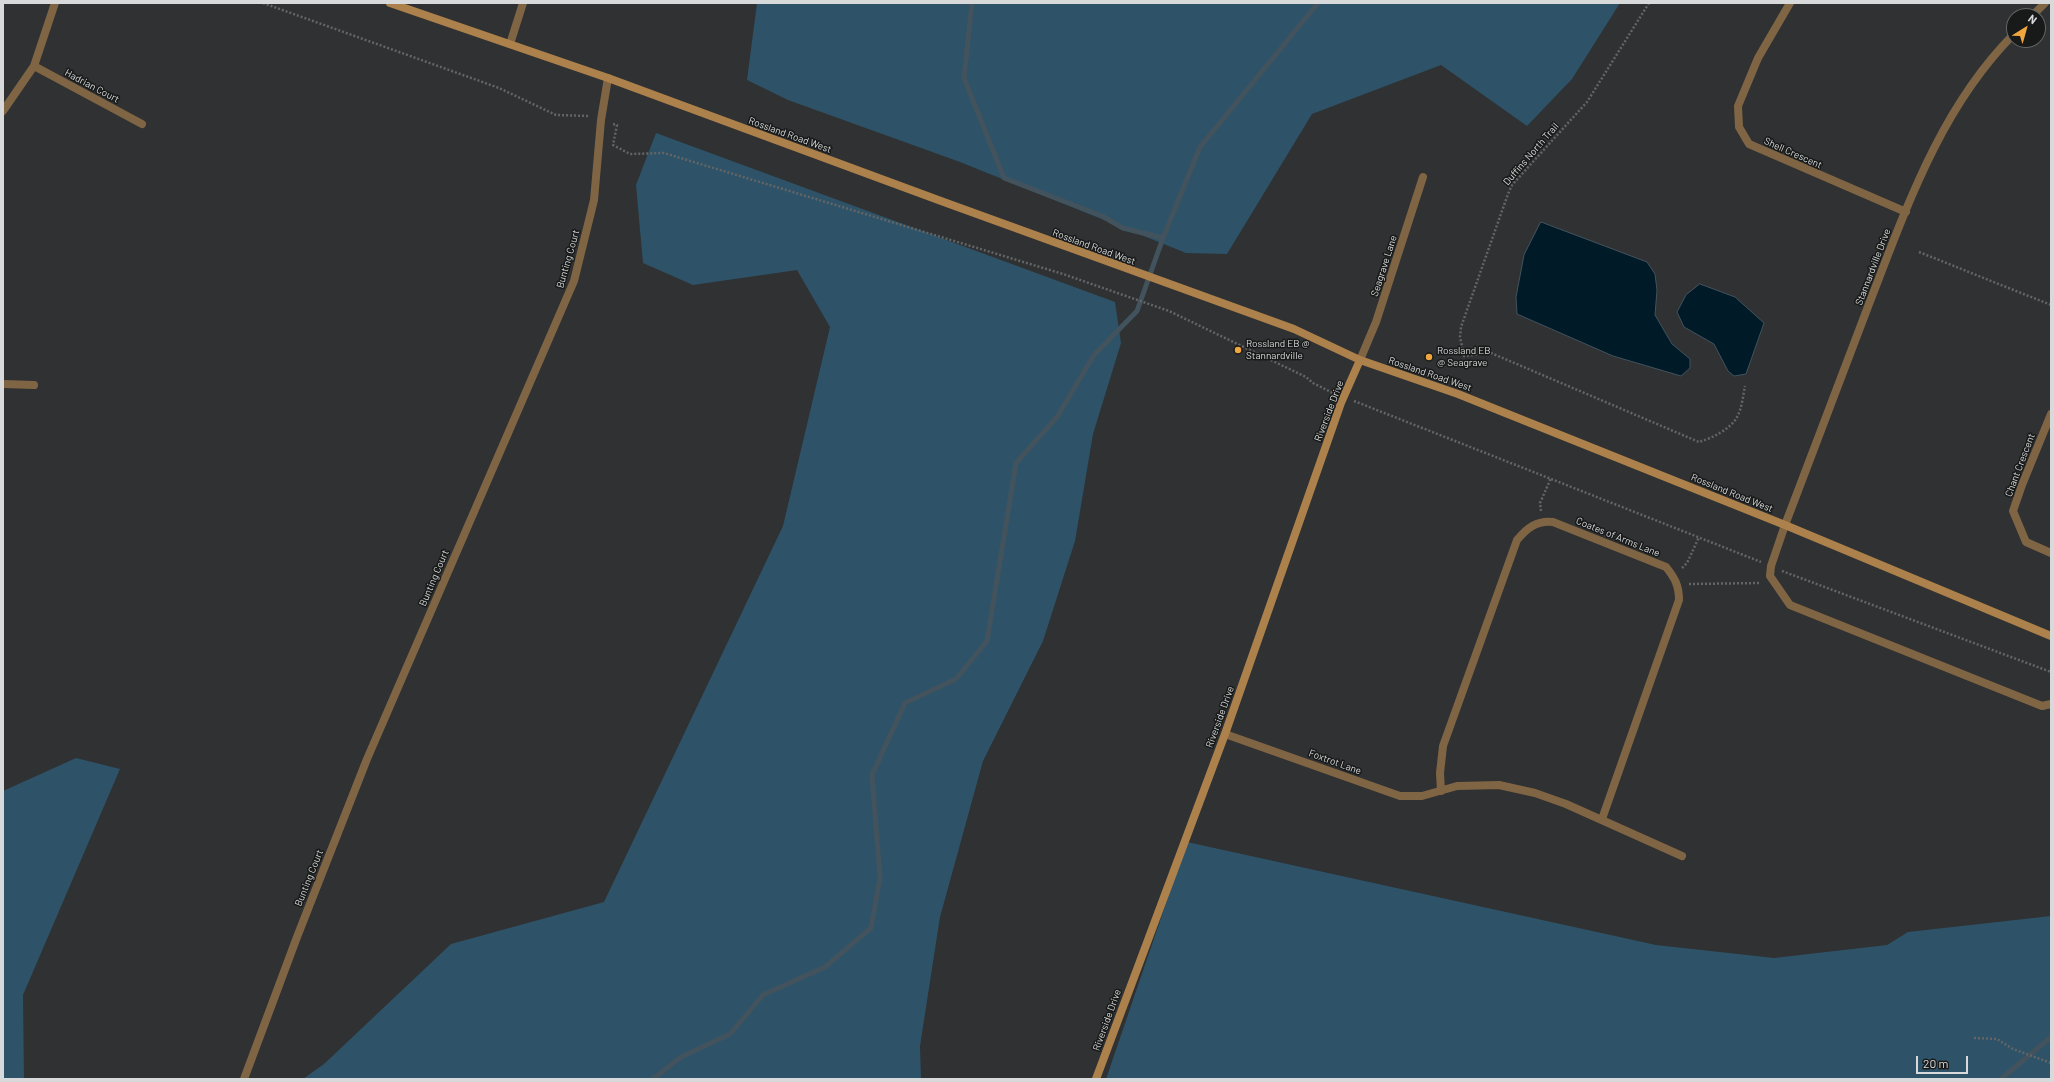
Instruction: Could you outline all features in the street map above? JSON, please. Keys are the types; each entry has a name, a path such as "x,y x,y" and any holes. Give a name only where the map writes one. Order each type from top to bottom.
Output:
{"main road":[{"name":"Rossland Road West","path":"390,3 608,78 1090,256 1294,329 1360,360 1458,394 1785,525 2051,636"},
{"name":"Riverside Drive","path":"1096,1079 1225,734 1344,398 1360,360"}],"street":[{"path":"3,111 34,66 56,3"},
{"path":"510,44 523,3"},
{"name":"Shell Crescent","path":"1790,3 1758,58 1738,106 1739,128 1749,144 1906,212"},
{"name":"Stannardville Drive","path":"1785,525 1906,212 1942,131 1969,87 2006,42"},
{"name":"Hadrian Court","path":"34,66 142,124"},
{"name":"Bunting Court","path":"244,1079 297,937 367,759 574,280 594,200 601,120 608,78"},
{"name":"Seagrave Lane","path":"1360,360 1376,322 1423,177"},
{"path":"3,384 34,385"},
{"name":"Chant Crescent","path":"2051,414 2013,511 2026,542 2051,553"},
{"path":"1542,522 1533,524 1517,540 1443,746 1440,773 1441,791 1457,786 1499,785 1541,795 1602,819 1682,856"},
{"name":"Coates of Arms Lane","path":"1542,522 1553,522 1666,567 1675,580"},
{"path":"1785,525 1771,566 1770,576 1790,605 2042,706 2051,704"},
{"path":"1602,819 1679,600 1675,580"},
{"name":"Foxtrot Lane","path":"1225,734 1400,796 1422,796 1441,791"}],"path":[{"path":"263,3 499,88 556,115 588,116 617,125 613,145 630,154 664,153 1063,274 1169,312 1306,377 1313,383 1344,398 1551,478 1771,566 2051,672"},
{"name":"Duffins North Trail","path":"1649,3 1587,102 1512,185 1461,327 1460,337 1464,356 1491,353 1699,442 1710,438 1734,422 1738,415 1745,386"},
{"path":"1919,252 2051,304"},
{"path":"1542,522 1540,503 1551,478"},
{"path":"1675,580 1687,563 1699,537"},
{"path":"1675,580 1775,583"},
{"path":"1974,1038 1997,1039 2013,1049 2051,1063"}],"shaded area":[{"path":"757,3 1620,3 1572,79 1527,126 1441,65 1312,114 1227,254 1186,253 960,162 788,100 747,80"},
{"path":"656,133 1115,302 1121,343 1093,434 1075,541 1043,641 983,761 940,917 920,1046 921,1079 303,1079 324,1064 451,944 604,902 783,526 830,327 797,270 693,285 643,263 636,185"},
{"path":"1541,222 1647,262 1655,274 1657,290 1655,315 1672,344 1690,359 1690,368 1681,376 1613,356 1517,314 1516,297 1524,255"},
{"path":"1700,284 1735,297 1764,323 1746,374 1734,376 1728,371 1714,344 1684,327 1677,312 1686,295"},
{"path":"76,758 120,769 23,995 24,1079 3,1079 3,791"},
{"path":"1187,842 1656,945 1774,958 1887,945 1908,932 2051,916 2051,1079 1106,1079"}],"waterway":[{"path":"972,3 964,78 1004,178 1102,216 1123,228 1163,238"},
{"path":"653,1079 681,1057 730,1034 763,995 825,967 871,928 880,878 872,775 905,703 956,679 987,641 1016,463 1057,417 1094,355 1137,311 1163,238 1200,147 1318,3"},
{"path":"2001,1079 2051,1037"}],"place":[{"name":"Rossland EB @ Stannardville","path":"1238,350"},
{"name":"Rossland EB @ Seagrave","path":"1429,357"}]}
